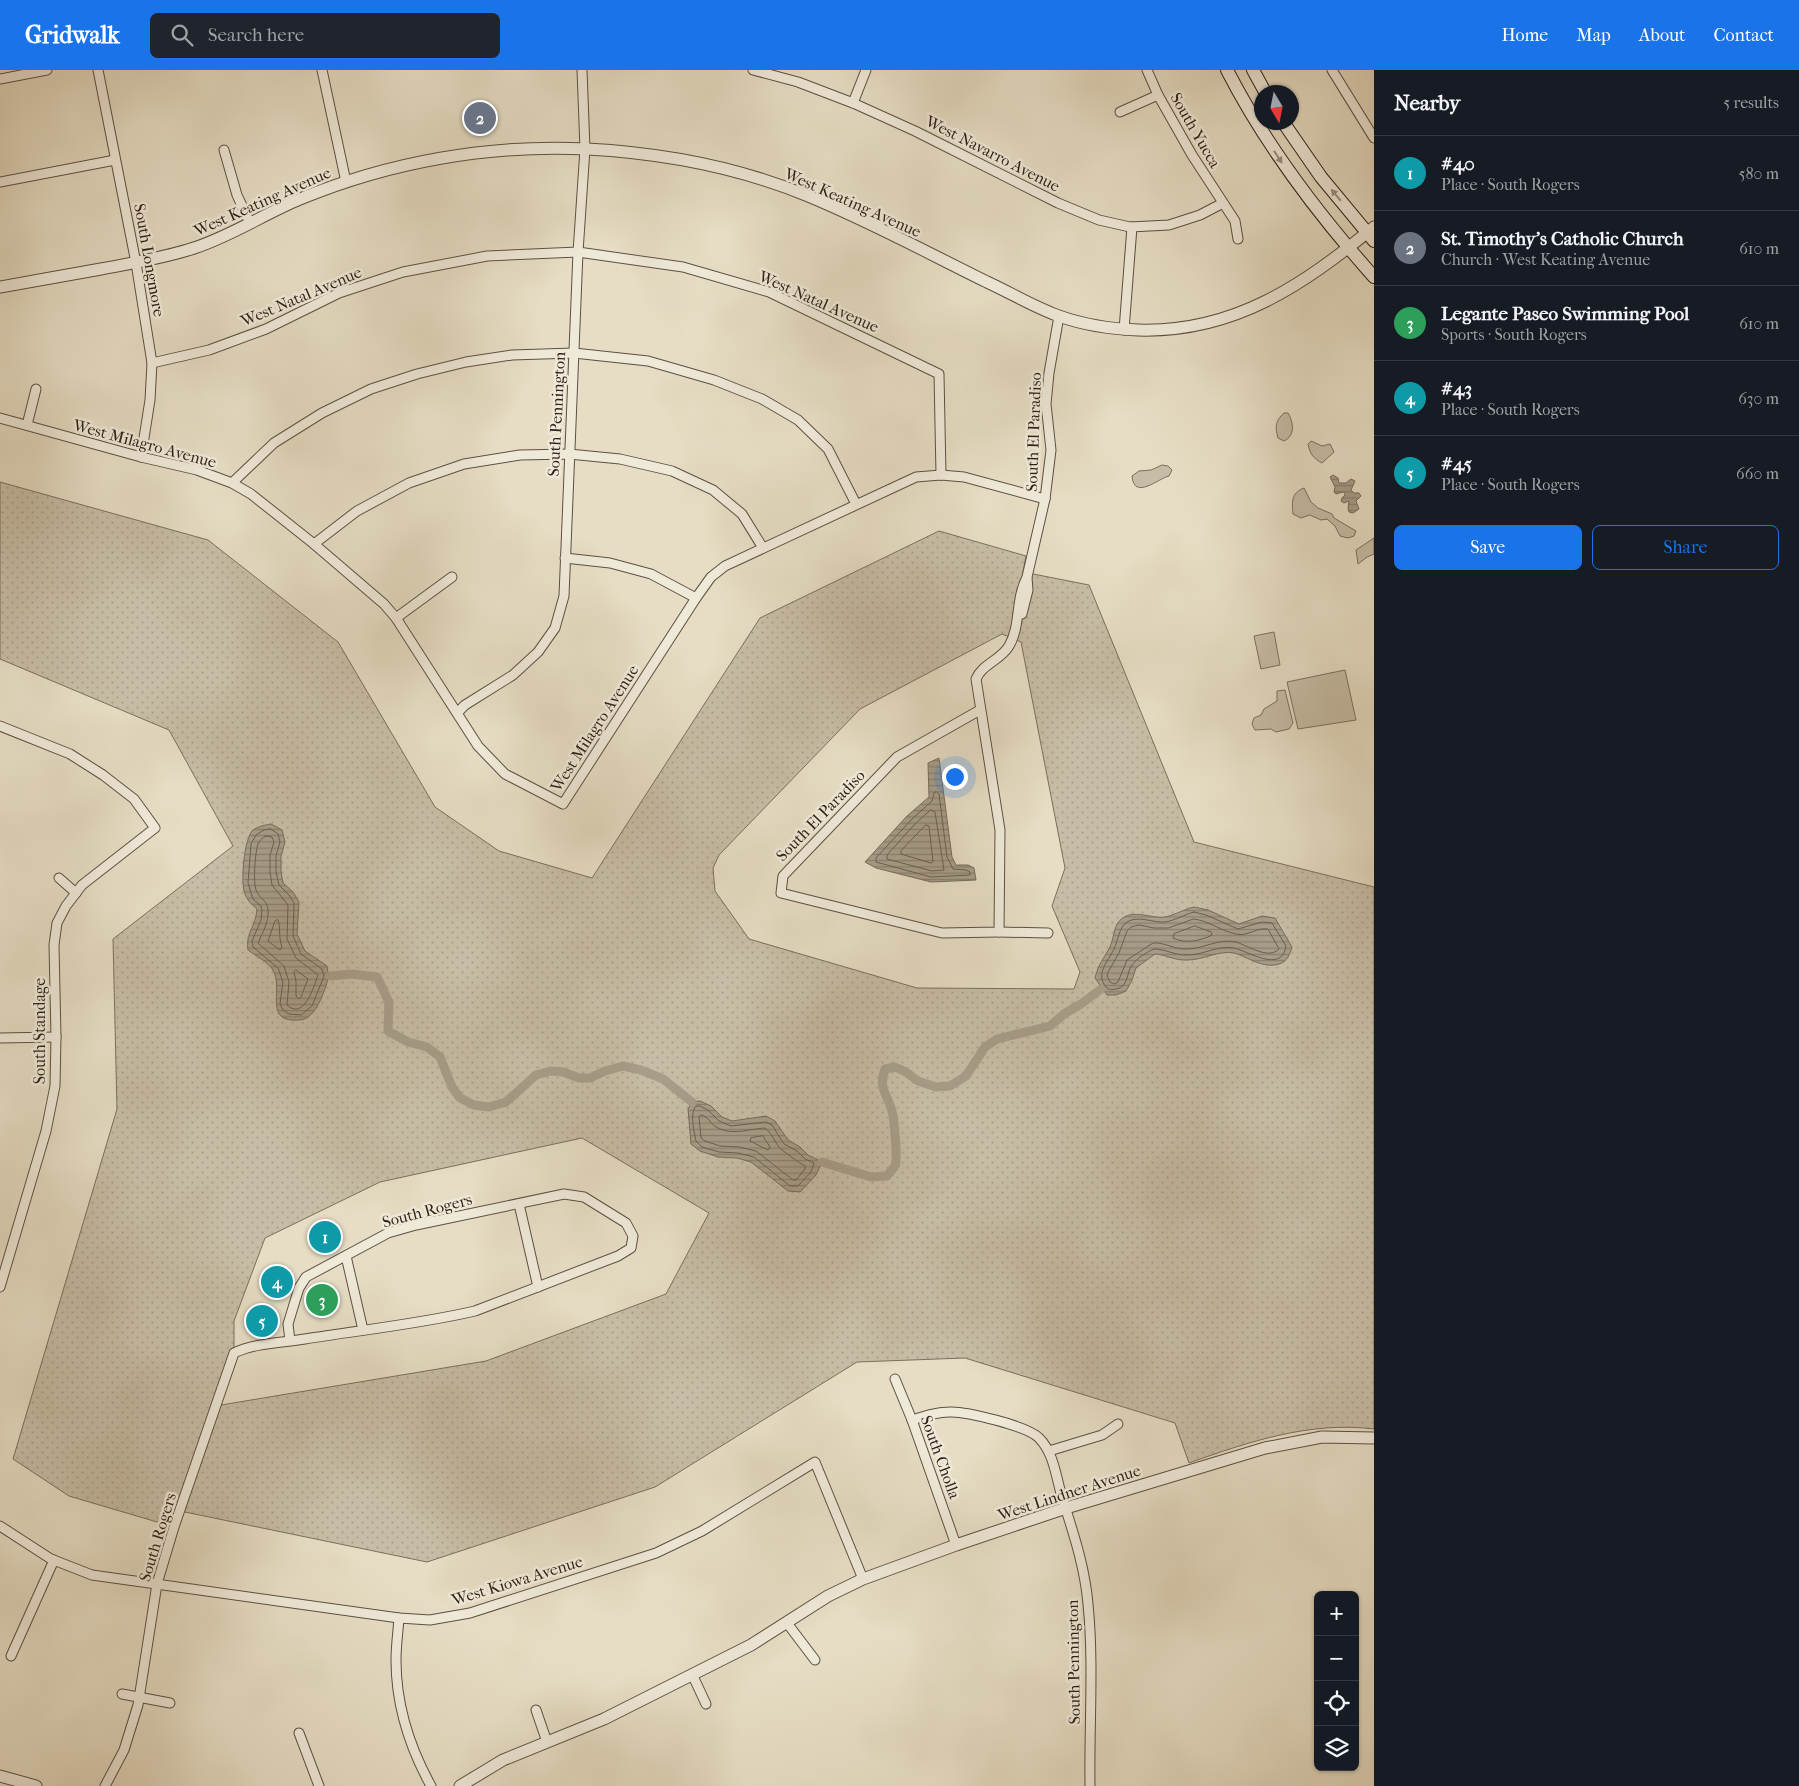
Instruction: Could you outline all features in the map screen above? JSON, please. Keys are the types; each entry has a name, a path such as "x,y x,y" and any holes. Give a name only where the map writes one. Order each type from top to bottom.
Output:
{"main road":[{"path":"1227,70 1241,97 1280,160 1348,248 1374,277"},
{"path":"1253,70 1261,85"},
{"path":"1289,130 1321,177 1372,234"}],"street":[{"path":"0,79 47,70"},
{"name":"South Longmore","path":"98,70 136,263 152,364 150,400 141,457"},
{"path":"322,70 346,182"},
{"name":"South Pennington","path":"458,712 465,705 513,675 538,652 555,628 564,596 584,149 582,70"},
{"name":"West Navarro Avenue","path":"753,70 798,82 853,103 915,131 1058,203 1099,220 1132,227 1169,225 1200,215 1223,203"},
{"path":"853,103 866,70"},
{"name":"South Yucca","path":"1147,70 1158,95 1192,155 1235,221 1238,239"},
{"path":"1332,70 1374,138"},
{"path":"1120,112 1158,95"},
{"name":"West Keating Avenue","path":"0,287 136,263 197,247 299,200 346,182 420,163 474,154 534,149 584,149 638,154 695,162 728,170 806,195 1035,307 1094,326 1124,330 1170,330 1192,327 1229,317 1282,293 1372,234"},
{"path":"224,150 236,195 250,223"},
{"path":"0,182 115,160"},
{"path":"1124,330 1132,227"},
{"name":"West Natal Avenue","path":"152,364 210,350 266,329 339,293 403,272 486,256 578,252 684,266 769,292 939,374 941,474"},
{"name":"South El Paradiso","path":"999,932 1000,830 976,679 984,669 995,662 1007,649 1013,637 1017,620 1022,612 1028,590 1027,577 1045,499 1051,450 1046,404 1049,373 1059,316"},
{"path":"232,483 274,443 322,413 371,390 417,374 466,362 512,355 574,353 648,361 714,380 762,399 798,420 828,449 856,504"},
{"path":"27,426 36,389"},
{"name":"West Milagro Avenue","path":"0,418 141,457 197,470 232,483 251,494 314,544 384,604 396,618 478,746 505,774 563,804 696,598 711,577 725,566 916,477 941,474 964,477 1045,499"},
{"path":"314,544 357,511 408,483 464,464 520,455 569,454 620,459 672,471 713,490 742,514 763,548"},
{"path":"565,558 610,563 651,574 696,598"},
{"path":"396,618 452,577"},
{"name":"South El Paradiso","path":"980,710 897,758 783,876 781,893 942,933 1048,933"},
{"path":"0,736 2,727"},
{"name":"South Standage","path":"1,1283 46,1131 55,1086 54,945 57,923 66,906 82,885 155,828 134,799 104,776 70,754 2,727"},
{"path":"60,878 76,893"},
{"path":"0,1038 56,1037"},
{"name":"South Rogers","path":"105,1786 124,1750 139,1698 157,1584 174,1527 234,1353 244,1348 363,1330 475,1311 618,1256 631,1248 633,1236 626,1223 584,1197 564,1194 416,1225 388,1233 306,1277 299,1288 288,1324 290,1341"},
{"path":"519,1204 538,1287"},
{"path":"346,1256 363,1330"},
{"name":"South Cholla","path":"895,1379 912,1420 956,1545"},
{"name":"South Pennington","path":"912,1420 934,1413 967,1413 1026,1430 1038,1436 1049,1451 1084,1575 1088,1602 1090,1634 1090,1786"},
{"path":"1049,1451 1102,1435 1118,1424"},
{"name":"West Lindner Avenue","path":"460,1786 502,1760 604,1719 751,1645 828,1596 863,1579 1066,1508 1286,1443 1322,1437 1374,1438"},
{"name":"West Kiowa Avenue","path":"0,1526 54,1560 92,1575 399,1618 430,1620 470,1613 656,1553 702,1531 815,1462 863,1579"},
{"path":"11,1656 54,1560"},
{"path":"399,1618 396,1659 398,1694 406,1728 420,1766 432,1786"},
{"path":"787,1623 815,1660"},
{"path":"692,1674 706,1704"},
{"path":"122,1694 170,1703"},
{"path":"536,1710 548,1742"},
{"path":"300,1733 319,1786"},
{"path":"0,1776 36,1786"}],"shaded area":[{"path":"1284,413 1288,413 1292,433 1284,441 1278,438 1276,427 1277,422"},
{"path":"1311,441 1322,446 1330,444 1334,452 1322,463 1311,453 1308,444"},
{"path":"1162,465 1168,466 1172,470 1169,476 1148,486 1137,487 1132,476 1139,471 1151,470"},
{"path":"0,482 208,540 338,642 435,807 499,851 592,878 760,618 939,531 1026,556 1023,572 1089,585 1194,842 1374,887 1374,1429 1326,1428 1280,1435 1189,1463 1175,1423 965,1358 857,1362 655,1487 427,1562 180,1511 174,1527 69,1496 13,1459 117,1109 113,939 233,846 169,730 0,659","holes":["1002,634 1021,642 1065,868 1052,906 1080,972 1074,989 917,988 749,939 715,891 713,868 719,855 860,709","582,1138 709,1213 666,1294 486,1361 215,1406 234,1353 234,1321 265,1238 380,1182"]},
{"path":"1304,488 1311,502 1356,531 1354,536 1348,538 1340,536 1335,526 1327,519 1321,520 1310,515 1301,518 1293,514 1295,495"},
{"path":"1374,538 1374,554 1358,564 1356,550"},
{"path":"1274,632 1280,665 1261,669 1254,636"},
{"path":"1345,670 1356,720 1298,729 1287,682"},
{"path":"1285,690 1293,723 1289,729 1276,732 1271,729 1255,730 1252,724 1254,718 1261,715 1264,709 1277,701 1277,691"}],"water":[{"path":"1333,475 1338,478 1339,483 1346,483 1351,479 1355,481 1351,490 1354,493 1359,493 1361,496 1356,501 1359,509 1353,513 1349,512 1349,501 1344,503 1341,501 1345,493 1336,494 1334,492 1335,487 1330,477"},
{"path":"939,758 952,857 956,865 968,865 974,868 976,880 931,882 876,868 865,862 907,816 929,797 928,763"},
{"path":"271,824 282,830 285,842 281,856 281,872 283,883 293,892 299,902 297,934 305,951 327,966 328,971 327,982 318,1006 310,1015 300,1020 289,1020 282,1017 276,1005 276,980 274,972 266,963 248,950 247,944 257,909 249,901 244,891 243,869 245,850 253,830"},
{"path":"1194,907 1208,910 1239,924 1262,916 1275,918 1292,947 1289,955 1282,963 1267,965 1228,952 1188,960 1179,960 1155,954 1136,968 1126,991 1116,995 1107,995 1095,978 1099,965 1110,947 1117,924 1122,919 1133,914 1165,917"},
{"path":"700,1101 711,1106 722,1117 732,1121 766,1116 775,1121 788,1140 800,1147 808,1155 822,1162 816,1175 800,1192 788,1191 751,1162 737,1158 718,1157 700,1151 691,1144 688,1109 692,1102"}],"waterway":[{"path":"330,976 351,974 377,977 389,1002 388,1031 408,1042 427,1047 440,1057 452,1087 460,1098 474,1105 489,1107 506,1102 536,1075 551,1071 563,1072 579,1078 590,1078 623,1066 641,1070 663,1079 692,1102"},
{"path":"822,1162 871,1177 887,1176 895,1166 896,1156 893,1115 882,1081 885,1069 895,1067 918,1081 936,1087 950,1086 966,1076 985,1047 997,1039 1050,1026 1101,989"}],"place":[{"name":"St. Timothy's Catholic Church","path":"480,118"},
{"name":"#40","path":"325,1237"},
{"name":"#43","path":"277,1282"},
{"name":"Legante Paseo Swimming Pool","path":"322,1300"},
{"name":"#45","path":"262,1321"}]}
